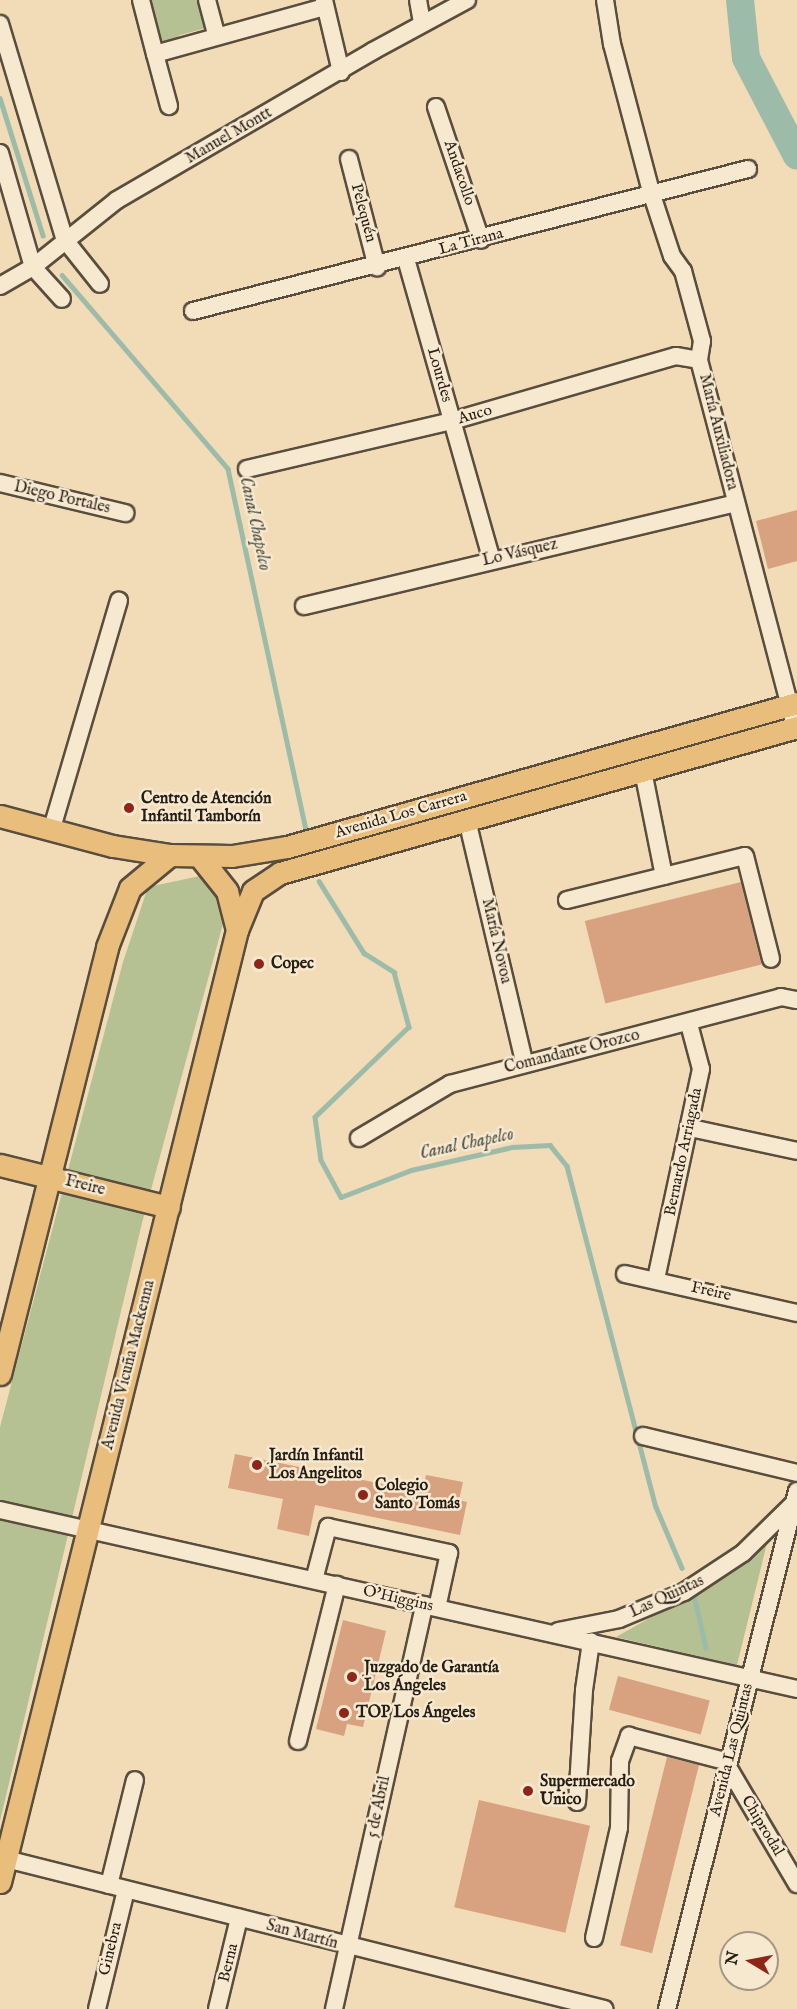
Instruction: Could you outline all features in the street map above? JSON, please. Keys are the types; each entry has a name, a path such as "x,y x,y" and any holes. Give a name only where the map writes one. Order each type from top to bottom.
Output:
{"main road":[{"name":"Avenida Los Carrera","path":"0,816 113,846 170,855 200,857 287,847 793,705"},
{"name":"Avenida Los Carrera","path":"237,930 253,891 280,873 796,727"},
{"path":"0,1374 51,1178 107,947 130,888 170,855"},
{"name":"Avenida Vicuña Mackenna","path":"0,1882 3,1859 88,1530 237,930 227,891 200,857"},
{"name":"Freire","path":"0,1165 169,1207"}],"street":[{"path":"141,0 169,106"},
{"path":"207,0 216,34"},
{"path":"418,0 422,24"},
{"name":"Manuel Montt","path":"0,286 33,267 117,200 467,0"},
{"name":"María Auxiliadora","path":"605,0 612,44 651,192 672,256 683,271 702,341 699,360 793,705 796,727"},
{"path":"155,54 325,3 341,72"},
{"path":"0,24 65,240 100,284"},
{"name":"Andacollo","path":"436,107 481,240"},
{"path":"0,154 33,267 63,299"},
{"name":"Pelequén","path":"349,159 377,267"},
{"name":"La Tirana","path":"193,311 377,267 651,192 748,169"},
{"name":"Lourdes","path":"406,259 492,560"},
{"name":"Auco","path":"247,469 452,421 676,356 699,360"},
{"name":"Diego Portales","path":"0,483 125,513"},
{"name":"Lo Vásquez","path":"304,606 736,502"},
{"path":"52,828 119,601"},
{"path":"643,771 664,876"},
{"name":"María Novoa","path":"467,820 524,1062"},
{"path":"567,900 745,856 771,959"},
{"name":"Comandante Orozco","path":"358,1138 450,1084 524,1062 688,1024 781,997 797,1000"},
{"name":"Bernardo Arriagada","path":"656,1279 691,1128 701,1069 688,1024"},
{"path":"691,1128 797,1151"},
{"name":"Freire","path":"625,1274 656,1279 797,1313"},
{"path":"643,1436 797,1473"},
{"name":"Las Quintas","path":"549,1633 619,1618 684,1592 743,1553 796,1497"},
{"name":"Avenida Las Quintas","path":"671,2008 728,1765 796,1497"},
{"name":"O'Higgins","path":"0,1510 797,1689"},
{"name":"5 de Abril","path":"314,1580 328,1527 449,1553 430,1606 334,2009"},
{"path":"298,1741 337,1585"},
{"path":"577,1802 584,1690 591,1642"},
{"path":"594,1938 619,1828 620,1761 629,1736 728,1765"},
{"name":"Chiprodal","path":"728,1765 797,1884"},
{"name":"Ginebra","path":"97,2009 135,1780"},
{"name":"San Martín","path":"3,1859 348,1947 604,2009"},
{"name":"Berna","path":"217,2009 239,1918"}],"green space":[{"path":"144,0 205,0 210,27 180,35 164,45 155,40"},
{"path":"200,876 223,894 224,920 142,1223 0,1821 0,1427 123,962 148,887"},
{"path":"768,1539 737,1665 616,1637 719,1579"}],"building":[{"path":"797,510 797,561 768,569 756,521"},
{"path":"741,882 762,964 605,1003 585,921"},
{"name":"Colegio Santo Tomás","path":"235,1454 422,1492 426,1475 463,1482 459,1500 467,1502 460,1535 315,1505 309,1536 277,1529 283,1499 228,1488"},
{"name":"Juzgado de Garantía Los Ángeles","path":"343,1620 386,1631 363,1727 347,1724 344,1736 316,1729"},
{"path":"618,1676 710,1701 701,1734 609,1710"},
{"path":"667,1757 699,1765 652,1953 620,1945"},
{"path":"479,1800 590,1826 565,1933 454,1907"}],"waterway":[{"path":"740,0 746,58 797,156"},
{"path":"0,98 43,235"},
{"name":"Canal Chapelco","path":"62,275 228,469 307,835"},
{"name":"Canal Chapelco","path":"319,881 364,953 394,972 409,1027 315,1117 321,1160 341,1197 411,1170 512,1147 550,1145 567,1166 656,1507 682,1568"},
{"name":"Canal Chapelco","path":"694,1595 706,1648"}],"place":[{"name":"Centro de Atención Infantil Tamborín","path":"129,808"},
{"name":"Copec","path":"259,964"},
{"name":"Jardín Infantil Los Angelitos","path":"257,1465"},
{"name":"Colegio Santo Tomás","path":"363,1495"},
{"name":"Juzgado de Garantía Los Ángeles","path":"352,1677"},
{"name":"TOP Los Ángeles","path":"344,1713"},
{"name":"Supermercado Unico","path":"528,1791"}]}
